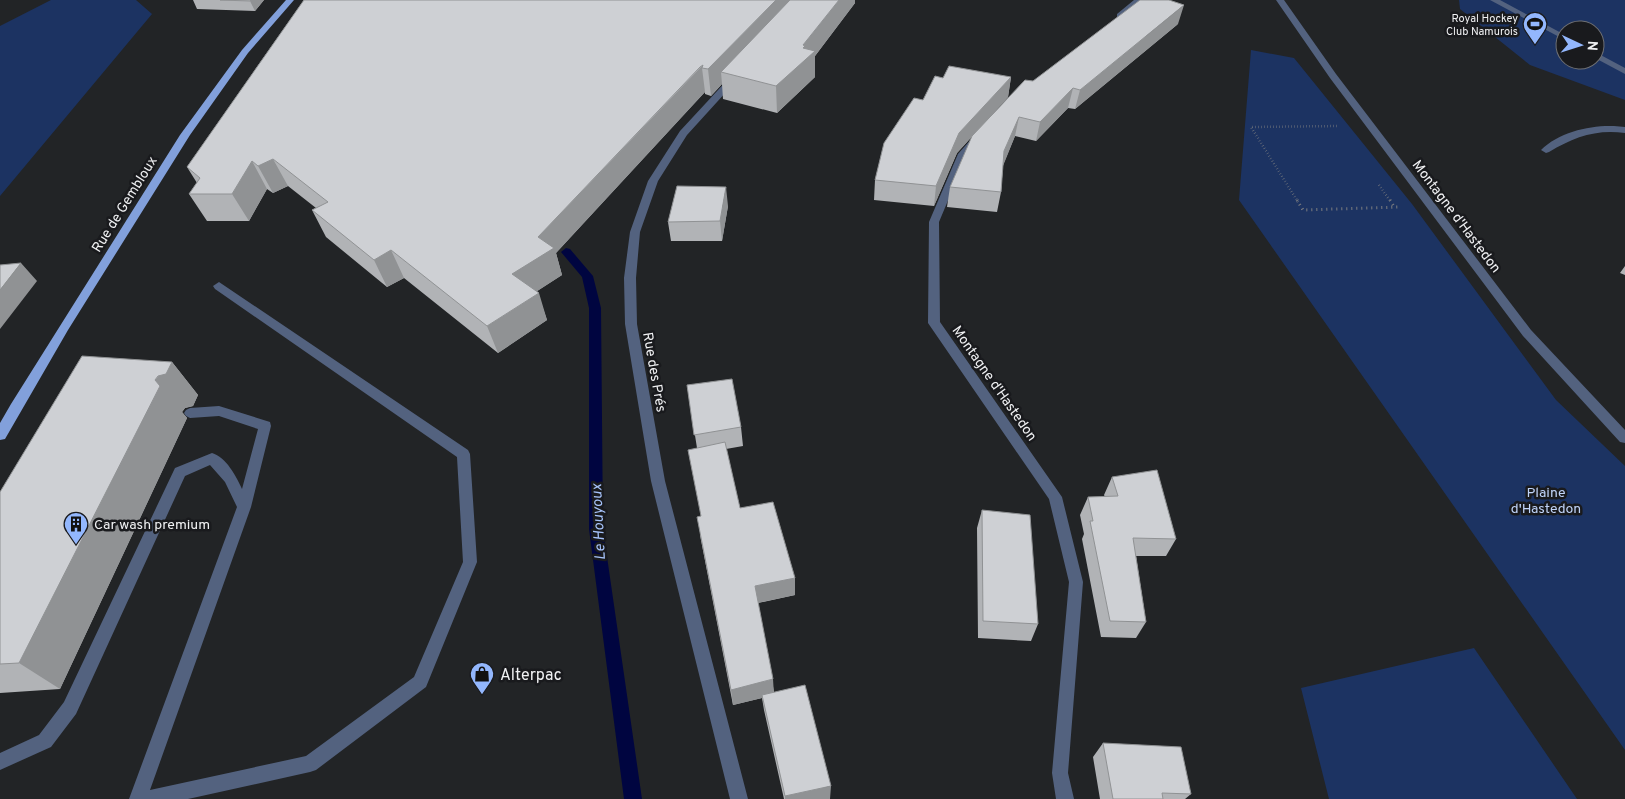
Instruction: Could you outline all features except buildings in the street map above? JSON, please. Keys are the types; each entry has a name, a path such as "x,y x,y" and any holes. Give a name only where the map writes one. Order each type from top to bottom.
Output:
{"main road":[{"name":"Rue de Gembloux","path":"0,435 30,383 186,132 231,70 290,0"}],"street":[{"path":"1109,24 1139,0"},
{"name":"Montagne d'Hastedon","path":"1280,0 1333,76 1527,333 1625,438"},
{"path":"1494,0 1555,33"},
{"path":"1605,60 1625,71"},
{"name":"Rue des Prés","path":"739,799 658,481 631,324 630,278 635,232 653,181 683,133 742,70"},
{"path":"1546,150 1572,134 1598,129 1625,130"},
{"name":"Montagne d'Hastedon","path":"982,133 962,154 934,222 934,323 1055,497 1076,582 1060,773 1066,799"},
{"path":"148,799 310,764 420,682 470,562 463,454 219,286"},
{"path":"138,799 244,507 265,426 219,411 190,413"},
{"path":"0,762 45,741 70,708 180,472 212,458 230,478 244,507"}],"path":[{"path":"1339,126 1251,127 1303,210 1431,207"},
{"path":"1378,183 1395,208"}],"green space":[{"path":"51,0 136,0 152,14 0,196 0,26"},
{"name":"Royal Hockey Club Namurois","path":"1459,0 1625,0 1625,100 1530,65 1460,9"},
{"name":"Plaine d'Hastedon","path":"1251,50 1294,58 1412,204 1556,400 1625,466 1625,750 1239,200"},
{"path":"1474,648 1577,799 1329,799 1301,688"}],"waterway":[{"name":"Le Houyoux","path":"566,252 587,276 595,308 596,529 633,799"}],"place":[{"name":"Royal Hockey Club Namurois","path":"1535,45"},
{"name":"Car wash premium","path":"76,545"},
{"name":"Alterpac","path":"482,695"}]}
